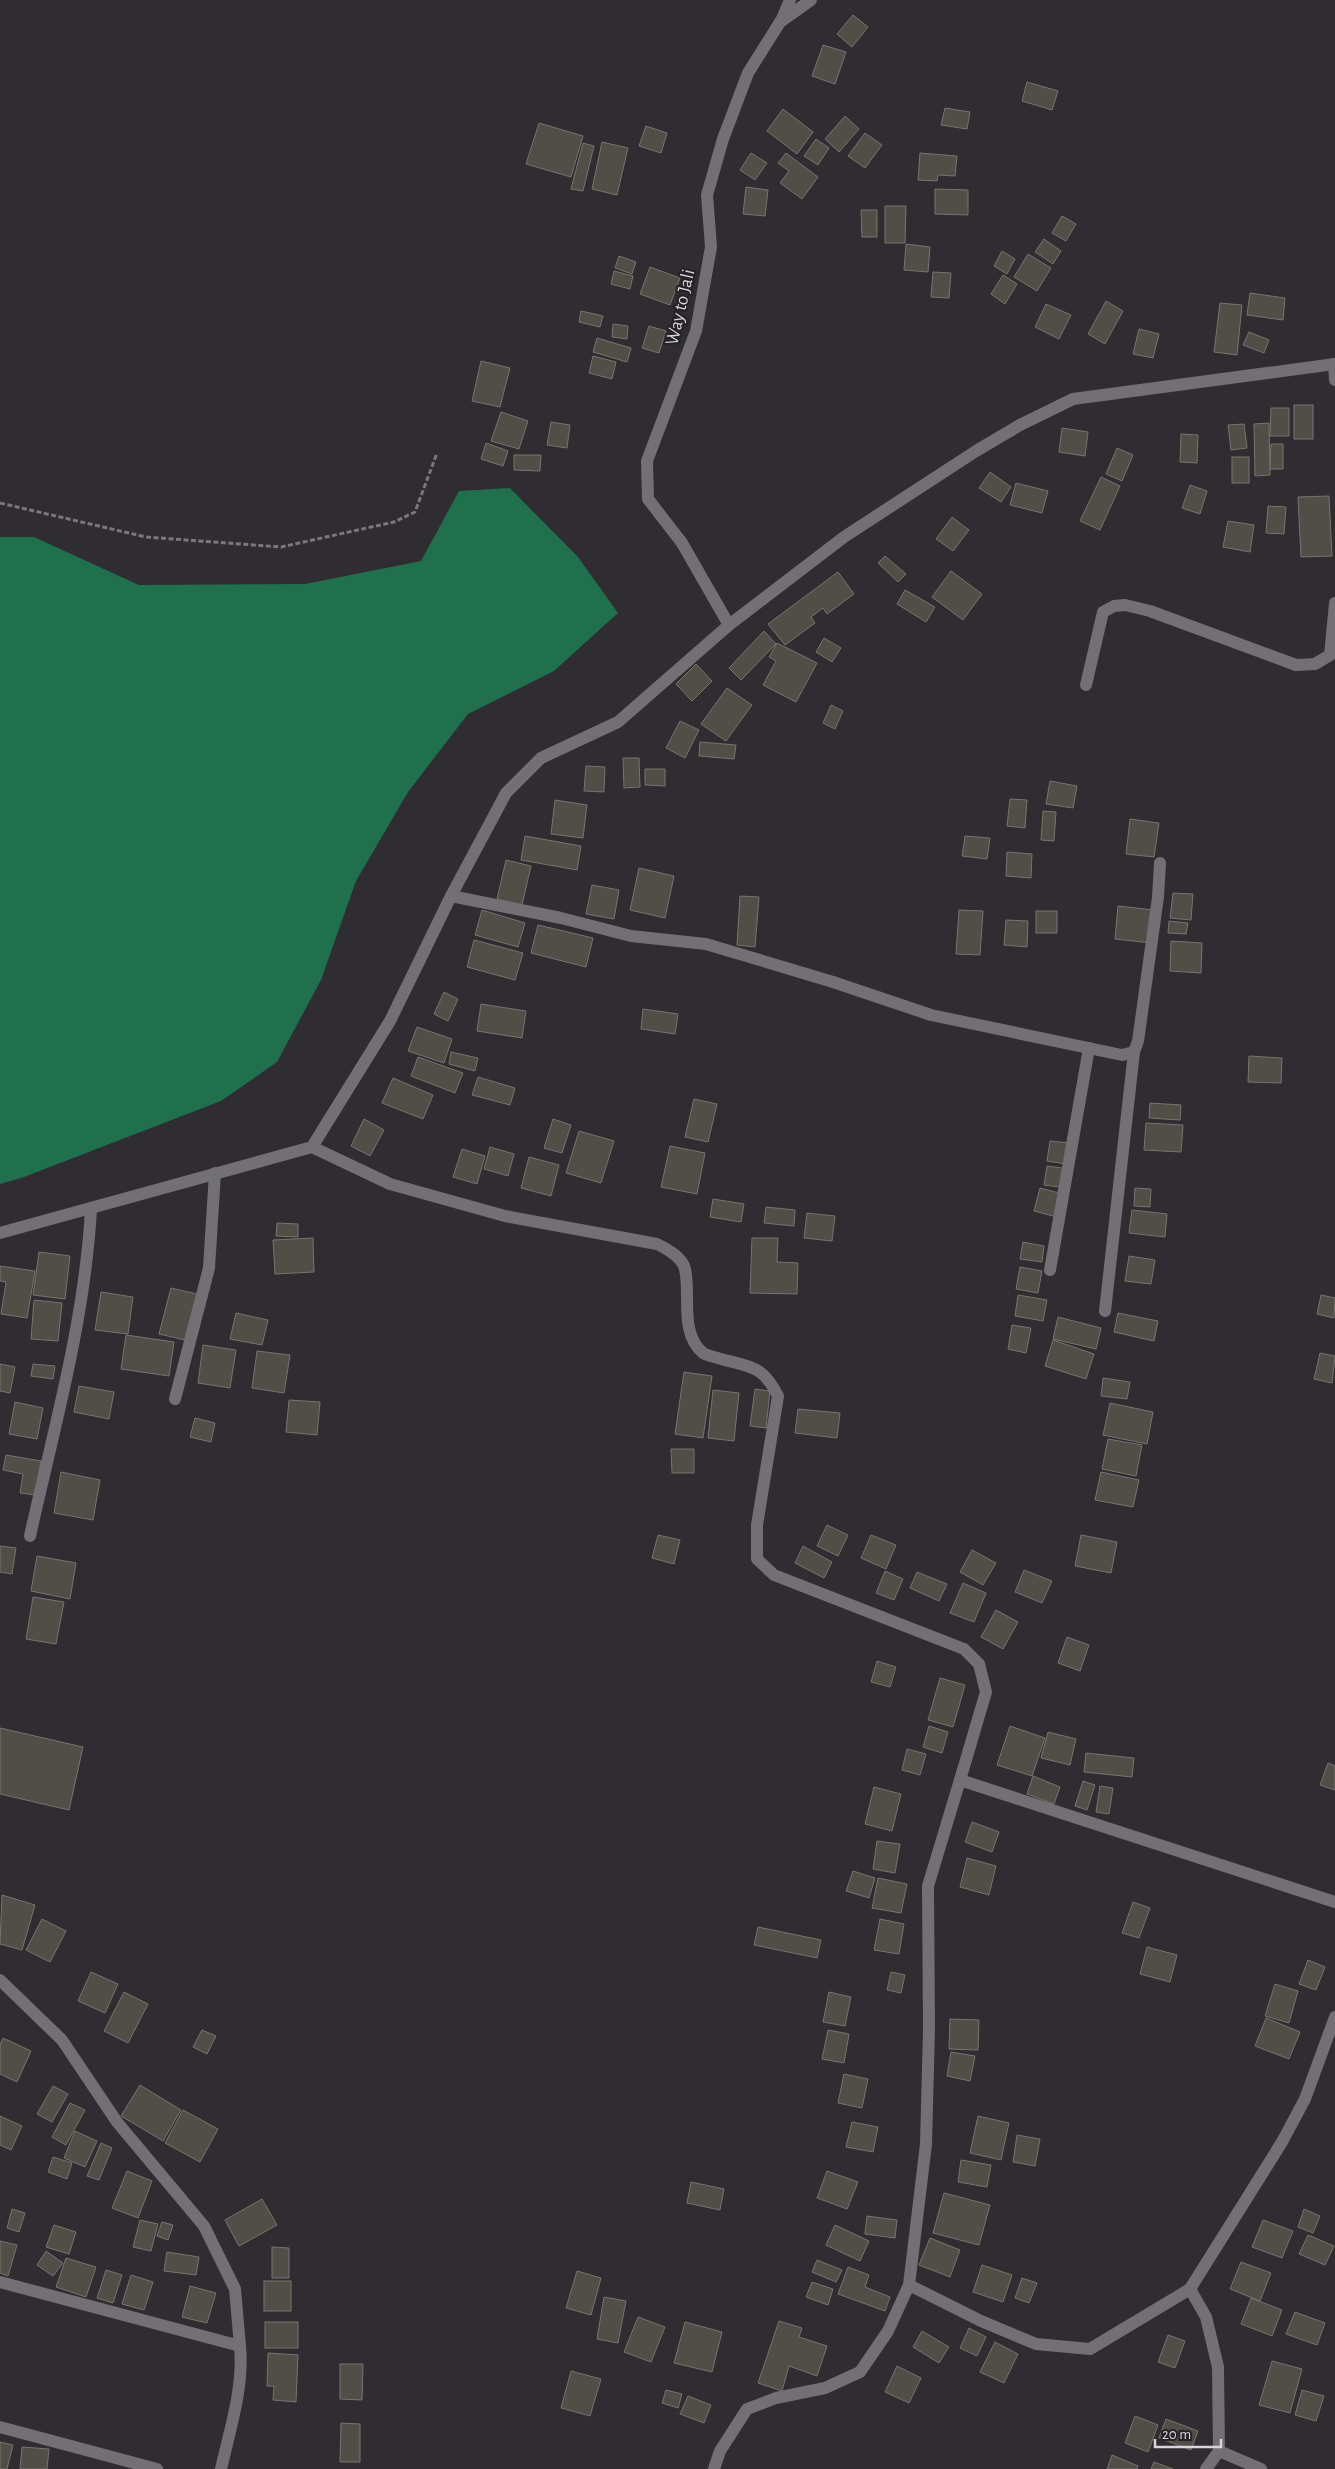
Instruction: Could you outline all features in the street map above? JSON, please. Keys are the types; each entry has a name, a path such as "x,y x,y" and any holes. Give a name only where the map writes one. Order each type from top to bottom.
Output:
{"street":[{"path":"780,22 790,0"},
{"name":"Way to Jali","path":"729,625 682,543 648,499 647,461 696,331 711,247 707,194 723,139 748,73 780,22 811,0"},
{"path":"312,1148 390,1021 451,896 506,793 542,758 618,722 729,625 844,537 976,451 1020,425 1074,399 1334,364 1335,380"},
{"path":"1086,685 1103,612 1114,606 1125,605 1150,611 1296,666 1315,664 1330,655 1335,603"},
{"path":"1105,1311 1134,1052 1138,1041 1158,897 1160,863"},
{"path":"451,896 561,918 630,936 706,944 833,982 931,1015 1122,1055 1134,1052"},
{"path":"1050,1270 1089,1048"},
{"path":"0,1234 215,1173 312,1148 390,1184 505,1216 657,1244 673,1253 685,1267 687,1317 695,1342 703,1354 753,1368 769,1377 778,1396 757,1525 757,1559 774,1575 964,1649 979,1664 986,1692 928,1886 929,2029 926,2144 909,2285 888,2330 860,2372 825,2388 776,2398 747,2409 720,2451 714,2469"},
{"path":"175,1399 209,1268 215,1173"},
{"path":"30,1536 83,1299 91,1209"},
{"path":"960,1780 1335,1902"},
{"path":"0,1980 62,2040 118,2122 204,2226 235,2289 242,2362 221,2469"},
{"path":"909,2285 982,2321 1036,2344 1090,2349 1190,2289 1282,2142 1305,2099 1335,2017"},
{"path":"0,2282 240,2346"},
{"path":"1190,2289 1206,2316 1218,2367 1219,2451 1206,2469"},
{"path":"0,2427 158,2469"},
{"path":"1219,2451 1261,2469"}],"path":[{"path":"0,503 146,537 281,547 394,522 415,512 437,454"}],"green space":[{"path":"510,488 578,557 618,613 554,671 468,714 408,792 356,881 321,980 277,1062 221,1101 24,1177 0,1184 0,537 34,537 139,585 305,584 421,561 459,491"}],"building":[{"path":"853,15 868,27 852,47 837,34"},
{"path":"823,45 846,52 835,84 812,76"},
{"path":"1027,82 1058,91 1052,110 1022,101"},
{"path":"945,108 970,112 967,129 941,125"},
{"path":"783,109 813,132 797,154 767,131"},
{"path":"845,116 859,129 839,152 825,139"},
{"path":"539,123 583,136 571,177 526,164"},
{"path":"646,126 667,133 661,153 639,146"},
{"path":"865,133 882,145 865,168 848,156"},
{"path":"816,139 829,148 818,165 804,156"},
{"path":"602,142 628,148 617,195 592,189"},
{"path":"583,143 594,146 583,191 571,189"},
{"path":"751,153 767,163 755,180 740,170"},
{"path":"786,153 818,177 802,199 780,183 789,171 778,163"},
{"path":"920,153 957,156 955,176 938,175 937,181 918,180"},
{"path":"746,187 768,190 765,216 743,214"},
{"path":"935,189 968,190 968,215 935,214"},
{"path":"885,206 906,206 905,243 885,243"},
{"path":"861,210 877,210 877,237 862,237"},
{"path":"1062,216 1076,224 1066,241 1052,233"},
{"path":"1044,239 1061,251 1053,264 1035,252"},
{"path":"906,244 930,247 928,272 904,270"},
{"path":"1002,251 1015,259 1007,274 994,266"},
{"path":"1028,254 1051,268 1037,291 1014,277"},
{"path":"619,256 636,262 632,274 615,268"},
{"path":"650,267 680,278 670,305 640,294"},
{"path":"614,271 633,276 630,289 611,284"},
{"path":"933,272 951,273 949,298 931,297"},
{"path":"1003,275 1017,284 1005,304 991,294"},
{"path":"1250,293 1285,298 1283,320 1247,315"},
{"path":"1106,301 1123,311 1105,344 1088,334"},
{"path":"1220,303 1242,305 1237,355 1214,352"},
{"path":"1046,304 1071,315 1059,339 1035,327"},
{"path":"581,311 603,316 600,327 579,322"},
{"path":"613,324 628,326 627,339 612,337"},
{"path":"649,326 666,331 659,353 642,348"},
{"path":"1139,329 1159,334 1153,358 1133,354"},
{"path":"1249,332 1269,340 1264,353 1243,345"},
{"path":"597,338 631,348 627,362 593,352"},
{"path":"593,356 616,362 612,379 589,373"},
{"path":"481,361 510,368 500,407 472,401"},
{"path":"1294,405 1313,405 1313,439 1294,439"},
{"path":"1271,408 1289,408 1289,436 1270,436"},
{"path":"501,412 528,421 519,449 491,441"},
{"path":"551,422 570,425 567,448 547,445"},
{"path":"1269,423 1270,475 1255,476 1254,424"},
{"path":"1244,424 1247,448 1231,450 1228,425"},
{"path":"1062,428 1088,432 1085,456 1059,452"},
{"path":"1181,434 1198,435 1197,463 1180,462"},
{"path":"486,443 508,451 503,466 481,459"},
{"path":"1271,444 1283,444 1283,469 1270,469"},
{"path":"1117,448 1133,455 1122,481 1106,474"},
{"path":"514,455 541,455 540,471 514,470"},
{"path":"1232,457 1249,457 1249,483 1232,483"},
{"path":"990,472 1011,487 1001,502 979,488"},
{"path":"1101,477 1120,486 1100,530 1080,521"},
{"path":"1016,483 1048,491 1042,513 1010,505"},
{"path":"1190,485 1207,491 1200,514 1182,508"},
{"path":"1329,496 1332,556 1301,557 1298,497"},
{"path":"1268,506 1286,507 1284,534 1266,533"},
{"path":"952,517 969,530 953,551 936,539"},
{"path":"1228,521 1254,525 1250,552 1223,547"},
{"path":"885,556 906,574 898,582 878,563"},
{"path":"951,571 982,594 963,620 932,597"},
{"path":"838,572 854,594 827,614 823,608 811,617 815,623 785,645 768,624"},
{"path":"905,590 935,607 926,622 897,604"},
{"path":"764,631 776,644 741,680 729,668"},
{"path":"824,638 841,648 832,662 816,652"},
{"path":"777,643 817,663 796,702 763,685 776,661 769,657"},
{"path":"696,664 712,681 692,701 676,684"},
{"path":"727,688 752,705 726,741 701,724"},
{"path":"831,705 843,711 835,729 823,723"},
{"path":"680,721 699,730 685,758 666,748"},
{"path":"700,742 736,745 734,759 699,756"},
{"path":"623,758 639,758 640,787 624,788"},
{"path":"586,766 605,767 604,792 584,791"},
{"path":"645,769 665,769 665,786 645,785"},
{"path":"1050,781 1077,786 1073,808 1046,804"},
{"path":"1010,799 1027,800 1025,828 1007,826"},
{"path":"555,800 587,805 583,838 551,834"},
{"path":"1043,811 1056,812 1054,841 1041,840"},
{"path":"1130,819 1159,823 1154,857 1126,854"},
{"path":"525,836 581,846 577,870 521,860"},
{"path":"965,836 990,838 987,859 962,856"},
{"path":"1007,852 1032,854 1031,878 1006,876"},
{"path":"506,860 531,866 522,905 497,899"},
{"path":"639,868 674,876 665,918 630,910"},
{"path":"592,885 619,890 614,919 586,914"},
{"path":"1173,893 1193,894 1191,920 1170,918"},
{"path":"740,896 759,897 755,947 737,945"},
{"path":"1118,906 1154,910 1151,943 1115,939"},
{"path":"482,910 525,923 518,947 475,935"},
{"path":"959,910 983,911 980,955 956,954"},
{"path":"1036,911 1057,911 1057,933 1036,933"},
{"path":"1006,920 1028,921 1027,947 1004,945"},
{"path":"1169,921 1188,923 1186,934 1168,933"},
{"path":"538,925 593,938 586,967 531,953"},
{"path":"474,940 523,953 515,980 467,967"},
{"path":"1171,941 1202,943 1201,973 1170,971"},
{"path":"444,992 458,999 448,1021 434,1014"},
{"path":"481,1004 526,1011 522,1038 477,1031"},
{"path":"643,1009 678,1014 675,1034 641,1029"},
{"path":"417,1027 452,1039 444,1063 408,1051"},
{"path":"451,1052 478,1058 475,1071 449,1064"},
{"path":"1249,1056 1282,1058 1281,1083 1248,1082"},
{"path":"418,1057 463,1073 455,1093 411,1076"},
{"path":"478,1077 515,1088 510,1105 472,1095"},
{"path":"393,1078 433,1095 423,1119 382,1103"},
{"path":"694,1099 717,1104 708,1142 685,1137"},
{"path":"1150,1103 1181,1105 1180,1120 1149,1118"},
{"path":"364,1119 384,1130 370,1156 351,1146"},
{"path":"553,1119 571,1125 562,1153 544,1148"},
{"path":"1146,1123 1183,1125 1181,1152 1144,1150"},
{"path":"579,1131 614,1141 601,1183 566,1173"},
{"path":"1050,1141 1069,1143 1066,1164 1047,1161"},
{"path":"670,1146 705,1153 697,1194 661,1187"},
{"path":"490,1147 514,1154 508,1176 484,1169"},
{"path":"462,1149 485,1156 477,1184 453,1177"},
{"path":"529,1157 559,1165 551,1196 521,1188"},
{"path":"1047,1166 1070,1169 1067,1188 1044,1185"},
{"path":"1040,1188 1063,1194 1057,1217 1034,1211"},
{"path":"1135,1188 1151,1189 1150,1207 1134,1206"},
{"path":"713,1199 744,1204 741,1222 710,1217"},
{"path":"766,1207 795,1210 794,1226 764,1223"},
{"path":"1132,1210 1167,1214 1165,1237 1129,1233"},
{"path":"807,1213 835,1216 832,1241 804,1238"},
{"path":"277,1223 298,1224 298,1237 276,1236"},
{"path":"313,1238 314,1272 275,1274 273,1240"},
{"path":"752,1238 778,1238 777,1262 798,1263 797,1294 750,1293"},
{"path":"1023,1242 1044,1246 1042,1262 1020,1259"},
{"path":"39,1252 70,1256 65,1299 33,1295"},
{"path":"1129,1256 1155,1260 1151,1284 1125,1281"},
{"path":"0,1266 35,1271 27,1318 1,1314 6,1282 0,1281"},
{"path":"1020,1267 1042,1271 1038,1293 1016,1289"},
{"path":"171,1288 197,1294 185,1340 159,1334"},
{"path":"101,1292 133,1297 128,1334 95,1330"},
{"path":"1018,1295 1047,1300 1043,1321 1015,1316"},
{"path":"1321,1295 1335,1298 1334,1318 1317,1314"},
{"path":"34,1300 62,1303 58,1341 31,1339"},
{"path":"236,1313 268,1320 262,1345 230,1339"},
{"path":"1118,1313 1158,1321 1154,1341 1114,1332"},
{"path":"1058,1317 1101,1328 1096,1349 1053,1339"},
{"path":"1012,1325 1031,1328 1026,1353 1008,1349"},
{"path":"126,1335 174,1342 169,1376 121,1369"},
{"path":"1053,1340 1094,1354 1086,1379 1045,1366"},
{"path":"203,1345 236,1350 230,1388 198,1383"},
{"path":"257,1351 290,1355 284,1393 252,1388"},
{"path":"1320,1353 1335,1356 1332,1383 1314,1379"},
{"path":"0,1364 15,1367 10,1393 0,1391"},
{"path":"33,1364 55,1366 53,1379 31,1376"},
{"path":"684,1372 712,1376 703,1438 675,1434"},
{"path":"1103,1378 1130,1382 1127,1399 1101,1396"},
{"path":"79,1386 114,1392 109,1419 74,1412"},
{"path":"755,1389 770,1391 766,1428 750,1426"},
{"path":"713,1390 739,1393 734,1441 708,1438"},
{"path":"289,1400 320,1402 317,1435 286,1432"},
{"path":"15,1402 43,1408 37,1439 9,1434"},
{"path":"1110,1403 1153,1412 1147,1444 1103,1435"},
{"path":"798,1409 840,1413 837,1438 795,1433"},
{"path":"195,1418 215,1423 211,1442 190,1437"},
{"path":"1108,1439 1142,1445 1136,1476 1102,1469"},
{"path":"671,1449 694,1449 694,1473 672,1473"},
{"path":"6,1455 41,1461 35,1495 20,1493 23,1474 3,1470"},
{"path":"61,1472 100,1480 93,1520 54,1513"},
{"path":"1101,1472 1139,1480 1133,1507 1095,1500"},
{"path":"827,1525 848,1535 838,1556 817,1546"},
{"path":"658,1535 680,1540 674,1564 652,1558"},
{"path":"871,1535 896,1545 886,1569 861,1558"},
{"path":"1081,1535 1117,1542 1111,1573 1075,1566"},
{"path":"0,1546 16,1548 12,1574 0,1572"},
{"path":"803,1546 832,1562 824,1578 795,1563"},
{"path":"972,1550 996,1563 983,1585 960,1572"},
{"path":"37,1556 76,1563 70,1599 31,1591"},
{"path":"1024,1570 1052,1581 1042,1603 1015,1592"},
{"path":"885,1571 903,1579 894,1600 876,1593"},
{"path":"917,1572 947,1584 939,1601 910,1588"},
{"path":"963,1583 986,1593 974,1622 950,1613"},
{"path":"33,1597 64,1602 56,1644 26,1639"},
{"path":"996,1610 1018,1622 1003,1649 981,1637"},
{"path":"1067,1637 1089,1645 1080,1671 1058,1663"},
{"path":"877,1661 896,1667 890,1687 871,1682"},
{"path":"940,1678 965,1685 953,1727 928,1720"},
{"path":"929,1726 948,1732 942,1753 923,1747"},
{"path":"1010,1726 1045,1738 1032,1776 997,1765"},
{"path":"0,1728 83,1747 69,1810 0,1794"},
{"path":"1048,1732 1076,1739 1070,1765 1041,1758"},
{"path":"907,1749 926,1754 920,1775 902,1770"},
{"path":"1086,1753 1134,1758 1132,1777 1084,1772"},
{"path":"1328,1763 1335,1766 1335,1790 1320,1785"},
{"path":"1033,1776 1060,1787 1054,1804 1027,1794"},
{"path":"1083,1781 1095,1785 1087,1810 1075,1806"},
{"path":"1100,1786 1113,1788 1109,1814 1096,1812"},
{"path":"874,1787 901,1794 892,1831 865,1824"},
{"path":"972,1822 999,1832 992,1852 965,1842"},
{"path":"877,1841 900,1844 895,1873 873,1869"},
{"path":"967,1858 996,1866 989,1895 960,1887"},
{"path":"853,1871 875,1878 869,1898 846,1891"},
{"path":"878,1878 907,1884 901,1913 872,1908"},
{"path":"2,1895 35,1905 22,1950 0,1944"},
{"path":"1133,1902 1150,1908 1139,1938 1122,1933"},
{"path":"42,1919 66,1931 50,1962 26,1950"},
{"path":"880,1919 904,1924 899,1954 874,1950"},
{"path":"758,1927 821,1940 817,1958 754,1945"},
{"path":"1147,1947 1177,1955 1170,1982 1140,1974"},
{"path":"1308,1960 1325,1967 1316,1990 1299,1984"},
{"path":"91,1972 118,1984 105,2013 78,2001"},
{"path":"891,1972 905,1975 901,1993 887,1990"},
{"path":"1275,1984 1298,1991 1289,2023 1265,2016"},
{"path":"124,1992 148,2004 128,2043 104,2031"},
{"path":"829,1992 851,1997 845,2026 823,2022"},
{"path":"1266,2018 1300,2032 1289,2059 1255,2046"},
{"path":"950,2019 979,2020 978,2050 949,2049"},
{"path":"202,2030 216,2036 207,2054 193,2047"},
{"path":"828,2030 849,2034 844,2063 822,2059"},
{"path":"3,2038 31,2051 17,2082 0,2074 0,2045"},
{"path":"951,2052 975,2056 970,2081 947,2076"},
{"path":"844,2074 868,2079 862,2108 838,2103"},
{"path":"140,2085 181,2110 163,2141 121,2116"},
{"path":"53,2086 68,2094 52,2122 37,2114"},
{"path":"70,2103 85,2110 66,2145 52,2137"},
{"path":"183,2110 218,2129 200,2162 165,2143"},
{"path":"0,2116 22,2126 11,2150 0,2145"},
{"path":"978,2116 1009,2123 1001,2160 970,2153"},
{"path":"852,2122 878,2127 873,2152 846,2147"},
{"path":"75,2131 97,2141 85,2167 64,2158"},
{"path":"1017,2135 1040,2139 1035,2166 1013,2162"},
{"path":"101,2143 112,2148 99,2180 87,2176"},
{"path":"53,2157 72,2163 67,2179 48,2172"},
{"path":"961,2160 991,2165 987,2187 958,2182"},
{"path":"127,2171 152,2181 138,2218 112,2208"},
{"path":"827,2171 858,2182 847,2209 817,2198"},
{"path":"691,2182 724,2189 720,2210 687,2203"},
{"path":"944,2193 990,2205 979,2245 933,2233"},
{"path":"262,2199 277,2225 239,2246 225,2220"},
{"path":"12,2209 25,2213 19,2232 7,2228"},
{"path":"1304,2209 1320,2216 1313,2233 1298,2227"},
{"path":"867,2216 897,2220 895,2238 865,2234"},
{"path":"140,2220 158,2224 151,2251 133,2247"},
{"path":"1263,2220 1293,2231 1282,2258 1252,2247"},
{"path":"162,2222 173,2225 168,2240 157,2236"},
{"path":"54,2225 76,2232 69,2254 46,2247"},
{"path":"835,2225 869,2241 860,2261 826,2245"},
{"path":"1308,2235 1334,2246 1325,2265 1299,2254"},
{"path":"930,2238 960,2250 950,2277 919,2265"},
{"path":"0,2241 17,2245 8,2276 0,2273"},
{"path":"272,2247 289,2248 289,2278 272,2278"},
{"path":"46,2251 63,2263 53,2276 37,2265"},
{"path":"167,2252 199,2257 196,2275 164,2271"},
{"path":"66,2258 96,2267 86,2297 56,2287"},
{"path":"817,2260 842,2270 836,2282 812,2272"},
{"path":"1241,2262 1271,2273 1260,2301 1230,2289"},
{"path":"982,2265 1012,2275 1003,2302 973,2292"},
{"path":"848,2267 869,2275 865,2287 890,2297 885,2311 838,2294"},
{"path":"106,2270 122,2275 113,2303 97,2298"},
{"path":"577,2271 601,2278 591,2315 566,2308"},
{"path":"131,2275 153,2282 144,2310 122,2304"},
{"path":"1022,2278 1037,2283 1029,2303 1015,2298"},
{"path":"264,2281 291,2281 291,2311 264,2311"},
{"path":"812,2282 833,2289 828,2305 806,2297"},
{"path":"190,2286 216,2293 207,2323 182,2317"},
{"path":"604,2297 626,2301 618,2343 597,2339"},
{"path":"1251,2298 1282,2310 1272,2336 1241,2324"},
{"path":"1295,2312 1325,2323 1317,2345 1286,2334"},
{"path":"638,2317 665,2327 651,2362 624,2352"},
{"path":"779,2321 802,2328 799,2337 827,2346 817,2376 789,2366 782,2391 758,2383"},
{"path":"265,2322 298,2322 298,2348 265,2348"},
{"path":"685,2322 722,2332 712,2372 674,2363"},
{"path":"969,2328 986,2337 977,2356 960,2348"},
{"path":"922,2331 949,2347 939,2363 913,2347"},
{"path":"1168,2335 1185,2341 1175,2368 1158,2362"},
{"path":"995,2342 1018,2354 1004,2383 980,2372"},
{"path":"268,2353 298,2355 296,2402 273,2400 274,2386 267,2386"},
{"path":"1272,2361 1302,2369 1290,2413 1259,2405"},
{"path":"340,2364 363,2364 362,2400 340,2399"},
{"path":"897,2366 921,2378 909,2403 885,2392"},
{"path":"571,2371 601,2379 590,2416 561,2408"},
{"path":"666,2390 682,2394 678,2408 662,2403"},
{"path":"1302,2390 1324,2396 1316,2421 1295,2415"},
{"path":"688,2396 711,2405 704,2423 680,2414"},
{"path":"1135,2416 1158,2425 1148,2452 1125,2443"},
{"path":"1166,2419 1198,2431 1191,2450 1159,2438"},
{"path":"341,2423 360,2424 360,2462 340,2462"},
{"path":"0,2442 13,2445 7,2469 0,2469"},
{"path":"22,2447 49,2449 47,2469 20,2469"},
{"path":"1112,2455 1138,2466 1137,2469 1107,2469"},
{"path":"1154,2462 1173,2469 1151,2469"}]}
